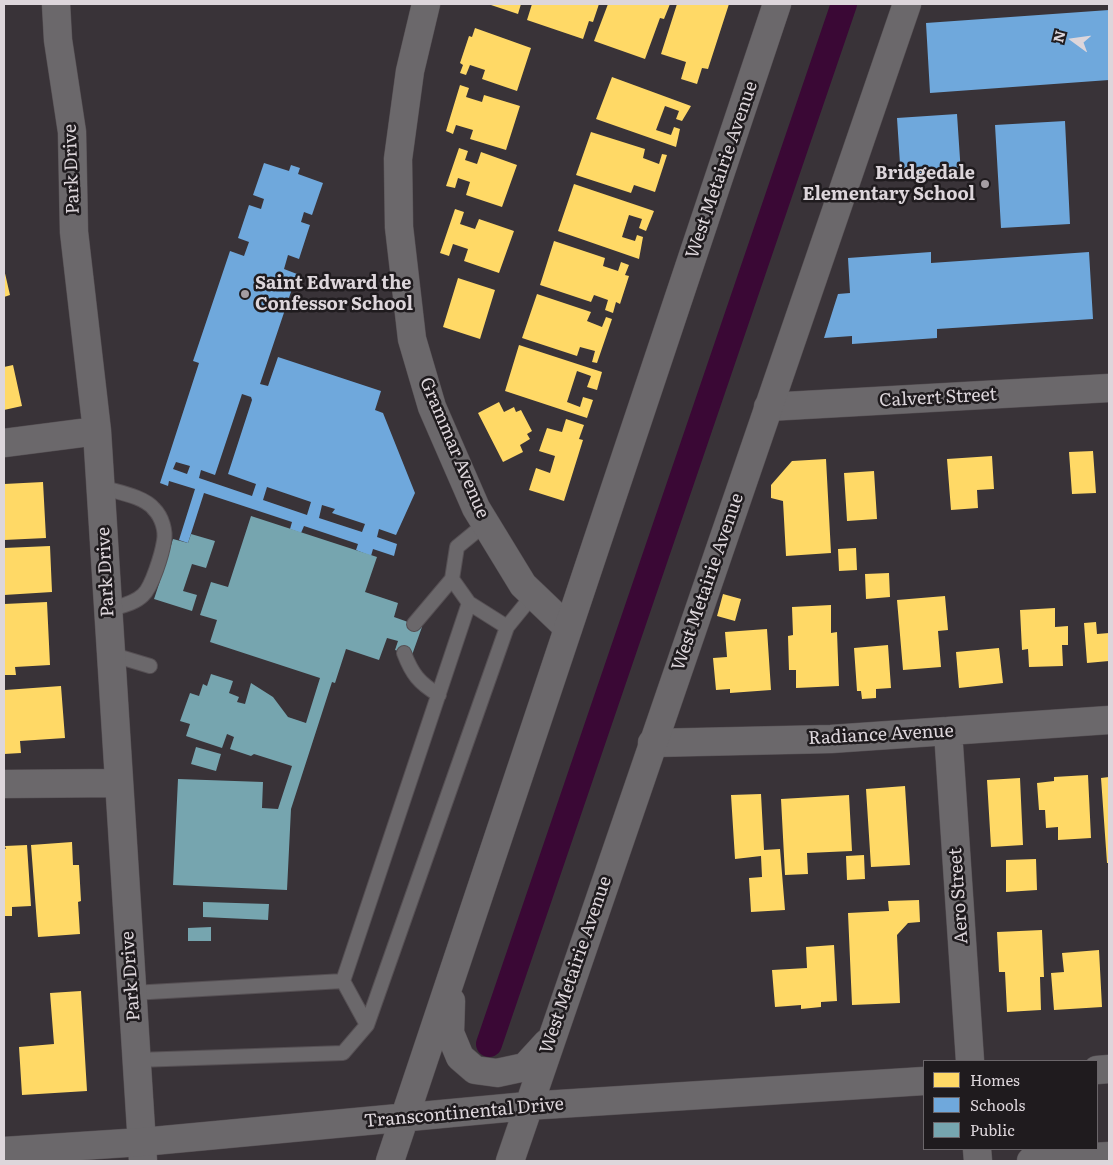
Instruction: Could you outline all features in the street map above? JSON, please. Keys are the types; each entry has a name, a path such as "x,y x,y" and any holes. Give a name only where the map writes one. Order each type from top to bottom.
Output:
{"street":[{"name":"Park Drive","path":"56,4 58,40 72,132 74,232 97,431 118,783 145,992 149,1059 143,1151"},
{"name":"Grammar Avenue","path":"426,4 410,71 398,159 398,227 412,339 432,406 476,508 523,585 568,628"},
{"name":"West Metairie Avenue","path":"390,1161 777,4"},
{"name":"West Metairie Avenue","path":"510,1161 907,4"},
{"name":"Calvert Street","path":"768,407 1109,388"},
{"path":"4,443 97,431"},
{"name":"Radiance Avenue","path":"652,743 831,739 1109,720"},
{"name":"Aero Street","path":"948,731 970,1060"},
{"path":"4,784 118,783"},
{"path":"453,972 450,1032 460,1058 475,1070 497,1073 525,1067 552,1038"},
{"name":"Transcontinental Drive","path":"4,1151 143,1151 528,1106 923,1081"},
{"path":"1031,1161 1109,1156"}],"lane":[{"path":"101,488 140,500 154,508 163,524 164,541 149,588 142,596 130,603 108,610"},
{"path":"414,624 452,579 457,548 485,524"},
{"path":"452,579 470,602 507,627"},
{"path":"149,1059 343,1053 367,1024 507,627 533,595"},
{"path":"367,1024 344,981 470,602"},
{"path":"404,653 411,672 426,687 439,695"},
{"path":"110,654 150,666"},
{"path":"145,992 344,981"}],"building: Homes":[{"path":"488,4 521,4 518,14"},
{"path":"532,4 599,4 593,22 589,21 583,39 527,20"},
{"path":"608,4 670,4 664,19 660,18 645,59 594,41"},
{"path":"677,4 729,4 708,69 702,68 697,84 681,79 686,62 661,54"},
{"path":"475,28 531,48 517,91 482,79 485,70 470,65 466,75 460,73 463,65 460,63 469,36 472,37"},
{"path":"612,77 691,106 682,121 676,119 679,111 665,106 656,130 671,135 674,127 680,129 676,147 596,119"},
{"path":"460,85 469,88 466,97 482,102 484,95 520,106 506,150 470,139 473,130 456,125 453,134 446,131"},
{"path":"591,132 645,149 643,158 659,164 662,154 667,155 655,192 634,185 631,193 576,175"},
{"path":"459,148 468,151 465,160 477,164 481,152 517,165 502,207 466,195 470,182 458,178 455,188 446,186"},
{"path":"574,184 654,211 646,231 639,228 642,219 629,215 622,237 635,241 637,235 643,237 639,259 558,231"},
{"path":"455,209 464,212 460,224 475,229 479,219 514,231 499,273 464,261 468,249 453,244 449,256 440,253"},
{"path":"554,241 605,258 603,266 618,271 621,262 629,265 625,275 629,276 620,304 616,302 613,313 605,310 608,300 594,295 591,302 540,285"},
{"path":"4,269 10,295 4,297"},
{"path":"458,278 495,290 480,339 443,327"},
{"path":"537,294 591,312 587,321 602,327 606,317 612,319 597,363 592,362 595,351 580,347 577,356 522,338"},
{"path":"519,345 602,372 597,390 587,387 591,376 577,371 567,402 580,407 583,397 593,400 587,418 505,391"},
{"path":"13,365 22,406 4,410 4,367"},
{"path":"499,402 504,412 514,407 516,412 521,410 532,431 527,434 530,439 520,445 523,452 503,462 478,413"},
{"path":"566,419 584,425 579,439 583,440 564,501 529,490 536,468 550,473 555,456 539,451 547,428 562,432"},
{"path":"1093,451 1096,493 1072,494 1069,452"},
{"path":"992,456 994,489 977,490 978,508 951,510 947,459"},
{"path":"826,459 831,553 786,556 783,501 771,498 771,485 792,461"},
{"path":"874,471 877,519 847,521 844,473"},
{"path":"43,482 46,538 4,540 4,484"},
{"path":"50,546 52,592 4,595 4,548"},
{"path":"856,548 857,570 839,571 838,549"},
{"path":"889,573 890,597 866,599 865,574"},
{"path":"723,594 741,599 735,621 717,616"},
{"path":"945,596 948,630 938,631 941,667 903,670 897,600"},
{"path":"47,602 50,665 15,667 16,675 4,675 4,604"},
{"path":"831,605 831,633 837,632 839,686 796,688 796,670 789,670 788,636 793,635 792,607"},
{"path":"1055,608 1055,627 1068,626 1068,645 1062,645 1063,666 1029,667 1028,649 1022,650 1020,610"},
{"path":"1096,622 1097,634 1109,633 1109,661 1087,663 1084,623"},
{"path":"767,629 771,690 730,693 730,689 716,690 713,658 727,657 725,632"},
{"path":"888,645 891,688 876,689 876,698 862,699 861,691 857,691 854,648"},
{"path":"999,648 1003,683 959,688 956,652"},
{"path":"61,686 65,738 20,741 21,753 4,754 5,690"},
{"path":"1088,775 1091,838 1058,840 1058,827 1046,828 1045,810 1039,810 1037,783 1054,781 1054,777"},
{"path":"1109,777 1109,863 1107,863 1101,778"},
{"path":"1020,778 1023,845 991,847 987,780"},
{"path":"905,786 910,865 871,867 866,789"},
{"path":"761,794 764,850 780,849 785,910 751,912 749,878 762,877 761,856 735,859 731,795"},
{"path":"849,795 852,851 807,853 808,874 785,875 781,799"},
{"path":"72,842 73,865 79,865 81,901 78,902 80,934 38,937 31,845"},
{"path":"27,845 31,906 12,907 12,916 4,916 4,849 6,849 5,846"},
{"path":"864,855 865,879 847,880 846,856"},
{"path":"1036,859 1037,890 1006,892 1006,860"},
{"path":"919,900 920,922 908,923 897,935 900,1003 852,1005 848,913 889,911 888,901"},
{"path":"1042,930 1044,977 1040,977 1041,1010 1007,1012 1005,972 999,972 997,932"},
{"path":"834,945 837,1001 821,1002 821,1007 801,1009 801,1005 775,1007 772,970 807,968 806,947"},
{"path":"1099,950 1102,1007 1054,1010 1051,973 1064,972 1062,953"},
{"path":"81,991 87,1091 22,1095 19,1047 54,1044 50,993"}],"building: Schools":[{"path":"1109,10 1109,80 930,93 926,23"},
{"path":"957,114 961,174 901,179 897,118"},
{"path":"1065,121 1070,224 1001,228 995,125"},
{"path":"264,163 289,171 291,165 300,168 298,174 323,183 312,215 304,212 301,222 310,225 299,259 288,255 284,269 297,274 260,384 268,386 278,357 381,391 375,410 383,413 415,493 396,535 379,529 377,537 397,544 394,556 373,549 371,556 356,550 358,544 304,526 301,533 290,529 292,522 204,493 188,543 179,540 195,489 169,481 168,486 160,483 199,363 193,361 230,251 244,256 249,242 238,238 249,205 261,209 264,199 253,195","holes":["242,394 251,397 252,400 228,474 256,484 252,496 199,478 201,470 215,475","176,462 190,466 187,474 173,469","267,487 311,502 307,515 263,500","322,505 335,509 332,513 365,524 362,532 319,518"]},
{"path":"931,252 931,263 1089,252 1093,319 937,329 937,338 852,344 852,336 824,338 838,294 850,293 848,258"}],"building: Public":[{"path":"251,516 377,557 365,592 398,603 394,617 422,627 412,655 395,650 398,641 387,638 379,660 346,649 335,683 332,682 291,809 287,890 173,885 178,779 263,782 262,808 278,809 292,766 254,754 251,756 230,749 234,737 227,734 222,748 186,736 190,724 180,721 190,693 199,696 203,684 207,686 211,674 233,681 229,693 239,697 237,702 245,704 251,683 273,697 288,717 306,723 320,678 210,642 217,620 200,615 211,582 228,587"},
{"path":"191,534 215,541 206,568 192,564 183,591 197,595 192,611 154,599 160,581 153,579 168,555 173,539 188,543"},
{"path":"196,747 221,754 216,771 191,764"},
{"path":"203,902 269,904 268,920 203,917"},
{"path":"211,927 211,941 188,941 188,928"}],"waterway":[{"path":"489,1044 844,4"}],"place":[{"name":"Bridgedale Elementary School","path":"985,184"},
{"name":"Saint Edward the Confessor School","path":"245,294"}]}
